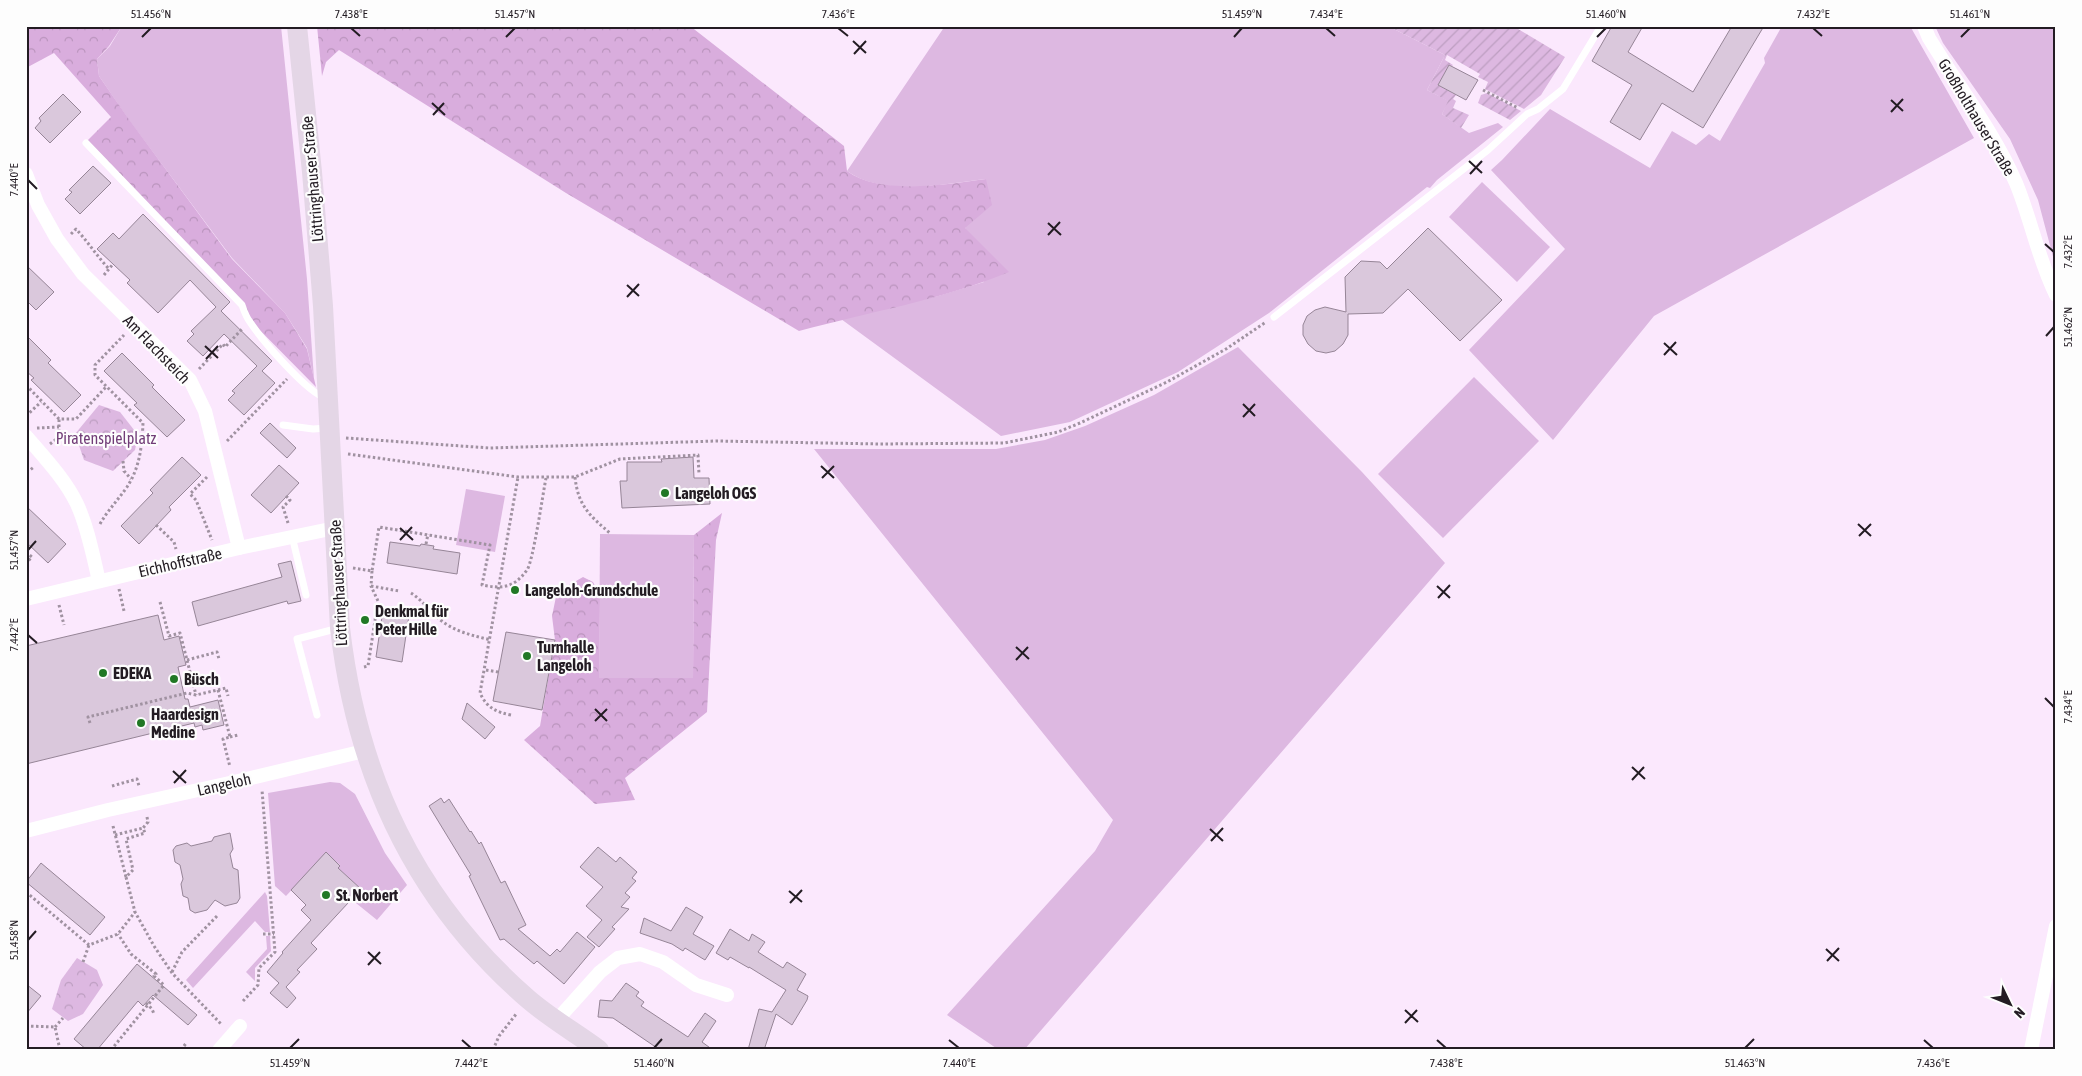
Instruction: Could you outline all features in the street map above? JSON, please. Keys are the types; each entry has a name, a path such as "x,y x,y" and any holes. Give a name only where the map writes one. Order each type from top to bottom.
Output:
{"street":[{"name":"Löttringhauser Straße","path":"297,26 313,181 329,398 340,628 345,672 364,751 390,818 418,869 459,928 529,1000 599,1050"},
{"name":"Großholthauser Straße","path":"1924,26 1929,38 1996,143 2007,164 2056,295"},
{"name":"Am Flachsteich","path":"26,174 38,205 57,239 83,274 190,380 205,411 239,548"},
{"path":"30,433 77,503 87,532 99,581"},
{"name":"Eichhoffstraße","path":"26,599 239,548 290,530 335,528"},
{"name":"Langeloh","path":"26,831 108,810 364,751"},
{"path":"2031,1050 2056,926"},
{"path":"557,1020 600,972 618,958 640,954 663,962 696,985 728,995"},
{"path":"219,1050 236,1030"}],"lane":[{"path":"1274,317 1488,150 1527,114 1538,109 1563,90 1601,26"},
{"path":"86,143 242,305 249,322 293,372 319,396 329,398"},
{"path":"283,425 313,429 331,439"},
{"path":"290,530 306,596"},
{"path":"318,715 297,639 340,628"}],"path":[{"path":"1483,90 1527,114"},
{"path":"68,237 76,229 109,269"},
{"path":"101,277 114,264"},
{"path":"331,439 490,448 717,441 880,444 1004,442 1058,432 1158,386 1226,349 1274,317"},
{"path":"196,373 223,344 225,347 249,322"},
{"path":"96,528 100,525 109,508 131,479 142,452 144,424 95,375 95,365 117,343"},
{"path":"224,443 293,372"},
{"path":"26,385 60,419 76,419 106,387"},
{"path":"26,416 41,402"},
{"path":"59,437 60,419"},
{"path":"30,433 36,428 59,427"},
{"path":"48,447 59,437 74,438 76,435"},
{"path":"331,439 518,477 575,478 620,459 698,455 699,474"},
{"path":"123,462 124,471 131,479"},
{"path":"213,541 196,500 190,494 219,466"},
{"path":"511,715 499,713 488,706 480,694 486,670 518,477"},
{"path":"345,672 368,666 378,601 371,586 379,527 490,545 482,585 500,588 514,583 528,569 546,478"},
{"path":"575,478 577,495 592,517 611,534"},
{"path":"286,496 290,500 283,507 290,530"},
{"path":"156,526 174,542 176,550"},
{"path":"426,544 428,534"},
{"path":"26,552 32,557 26,563"},
{"path":"347,568 372,571"},
{"path":"371,586 400,591"},
{"path":"411,592 421,599 445,624 465,634 491,640"},
{"path":"120,593 124,611"},
{"path":"160,602 169,636 180,633 196,695"},
{"path":"60,609 64,625"},
{"path":"187,660 217,652 219,659"},
{"path":"486,670 498,672"},
{"path":"90,722 88,717 187,693 196,695 226,688 228,696"},
{"path":"218,690 230,737"},
{"path":"230,767 224,739 238,736"},
{"path":"112,786 137,779 139,786"},
{"path":"243,1001 258,985 260,968 274,952 262,790"},
{"path":"114,835 143,828 148,822 147,817"},
{"path":"112,826 135,912 172,973 215,1019 236,1030"},
{"path":"126,877 133,870 126,839 145,833 143,828"},
{"path":"26,892 89,945"},
{"path":"83,962 89,945 118,934 135,912"},
{"path":"172,973 182,952 218,915"},
{"path":"111,1050 115,1042 164,985 154,976 156,974 131,954 118,934"},
{"path":"263,934 274,934"},
{"path":"493,1050 499,1036 509,1022 529,1000"},
{"path":"147,1004 154,1014"},
{"path":"55,1027 63,1018"},
{"path":"26,1026 55,1027"},
{"path":"55,1027 60,1050"},
{"path":"180,1050 187,1042"}],"green space":[{"path":"26,26 122,26 109,46 97,59 99,76 232,259 285,313 307,349 316,387 245,315 243,304 87,141 111,117 54,53 26,68"},
{"path":"122,26 281,26 307,279 314,379 307,348 285,313 232,258 129,120 99,76 97,59 110,46"},
{"path":"317,26 690,26 844,146 847,171 861,179 877,184 915,186 986,179 992,205 965,228 1009,272 932,298 799,331 566,193 339,50 326,62 322,76"},
{"path":"945,26 1388,26 1445,55 1427,90 1449,101 1442,114 1469,133 1498,123 1503,127 1437,180 1430,188 1427,187 1269,313 1178,372 1070,422 1001,436 841,319 938,296 984,282 965,228 986,179 934,186 896,186 878,184 861,179 847,171"},
{"path":"1388,26 1513,26 1565,57 1541,95 1524,109 1485,89 1488,82 1478,77 1480,74 1447,55 1445,60 1453,65 1449,65 1438,85 1456,95 1453,99 1456,101 1453,108 1469,115 1461,128 1442,114 1448,101 1427,90 1445,55"},
{"path":"1782,26 1910,26 1974,138 1654,316 1553,440 1469,350 1565,249 1491,170 1550,109 1650,168 1672,131 1696,145 1709,134 1720,141 1765,63 1764,58"},
{"path":"1935,26 2056,26 2056,268 2038,200 2010,139 1943,43"},
{"path":"1487,93 1521,111 1510,120 1478,103 1481,95"},
{"path":"1482,182 1550,247 1517,282 1449,217"},
{"path":"1238,347 1362,472 1445,563 1024,1050 999,1050 947,1015 1095,851 1113,820 814,449 996,449 1045,440 1085,426 1154,395"},
{"path":"1474,377 1539,441 1443,538 1378,474"},
{"name":"Piratenspielplatz","path":"99,405 120,412 138,435 135,450 113,471 84,460 75,434"},
{"path":"466,489 505,496 495,552 456,545"},
{"path":"722,513 716,540 707,712 625,778 635,800 595,804 524,740 540,726 555,640 552,616 557,592 583,577 593,582 600,595 599,678 693,678 694,535"},
{"path":"600,534 694,535 693,678 599,678"},
{"path":"330,782 340,783 355,794 385,853 407,885 377,920 351,899 361,889 338,868 340,865 326,853 286,896 275,886 268,793"},
{"path":"265,892 270,932 265,932 255,921 193,988 186,980"},
{"path":"266,936 270,936 271,951 255,968 255,981 246,972 267,949"},
{"path":"77,958 97,970 103,985 83,1014 68,1021 52,1009 61,980"}],"building":[{"path":"1612,26 1643,26 1628,52 1693,92 1732,26 1764,26 1703,128 1662,103 1640,140 1610,122 1632,85 1592,61"},
{"path":"1449,65 1478,80 1466,100 1438,85"},
{"path":"63,94 81,112 50,143 35,128 41,121 39,118"},
{"path":"93,166 111,183 80,214 65,199 72,192 69,190"},
{"path":"143,214 230,302 221,311 272,361 262,371 275,383 244,415 228,400 235,393 232,391 257,366 224,334 203,356 187,341 194,334 191,331 216,307 190,280 158,313 127,283 130,280 97,249 113,233 119,239"},
{"path":"1428,228 1502,300 1460,341 1408,289 1383,313 1348,314 1348,335 1343,344 1335,351 1326,353 1316,351 1308,344 1303,335 1303,325 1307,316 1315,310 1325,307 1346,312 1345,277 1361,261 1380,262 1387,269"},
{"path":"26,265 54,292 36,310 26,300"},
{"path":"26,335 51,360 48,363 81,395 64,412 31,380 34,378 26,371"},
{"path":"122,353 185,420 167,437 134,405 137,403 104,371"},
{"path":"270,423 296,448 287,458 260,433"},
{"path":"182,457 201,475 169,507 171,510 139,544 121,526 153,493 150,490"},
{"name":"Langeloh OGS","path":"693,457 694,478 709,478 710,504 622,508 620,481 627,481 627,462 662,462 661,459"},
{"path":"279,465 299,483 271,513 251,495"},
{"path":"26,506 66,544 48,563 26,542"},
{"path":"390,542 434,546 433,549 460,553 457,574 387,563"},
{"path":"291,561 301,601 288,604 287,601 198,626 192,602 282,577 278,564"},
{"path":"383,610 409,615 402,662 376,657"},
{"name":"EDEKA","path":"158,615 164,640 179,636 186,665 178,667 185,699 188,699 190,707 218,700 224,725 203,730 202,725 195,727 194,723 26,764 26,646"},
{"name":"Turnhalle Langeloh","path":"506,632 555,640 542,710 493,701"},
{"path":"467,703 495,727 485,739 462,719"},
{"path":"441,798 444,803 449,799 470,832 479,844 481,842 501,883 505,881 526,925 518,929 550,956 557,949 560,952 577,932 595,947 564,984 537,961 534,964 504,939 500,940 469,876 471,875 429,806"},
{"path":"230,833 233,849 230,854 233,868 238,870 240,898 237,903 225,906 215,900 207,910 195,913 190,910 188,898 183,896 181,884 183,879 180,865 175,862 173,850 176,846 187,843 191,846 212,841 214,837"},
{"path":"598,847 616,862 620,857 637,872 632,878 636,881 625,893 630,897 621,907 629,909 612,927 615,929 599,947 587,937 602,920 586,906 603,887 580,867"},
{"path":"326,852 340,866 338,868 361,889 311,943 317,949 297,970 300,972 286,987 296,998 287,1008 270,993 279,983 267,972 311,920 301,910 306,905 291,890"},
{"path":"41,863 105,917 90,935 26,882"},
{"path":"686,907 703,917 693,934 714,946 705,960 685,948 683,951 672,944 640,933 644,918 671,931"},
{"path":"730,929 749,941 752,934 765,942 758,952 783,968 787,962 806,974 797,990 808,996 807,1000 792,1025 776,1014 764,1050 748,1050 759,1009 772,1012 786,990 749,967 730,957 728,960 716,953"},
{"path":"137,964 197,1015 188,1025 153,995 143,1006 138,1001 97,1050 87,1050 74,1039"},
{"path":"626,983 639,992 636,996 644,1002 641,1006 688,1037 705,1013 716,1021 702,1042 713,1050 660,1050 613,1018 598,1017 600,1000 612,1001"},
{"path":"26,984 41,996 26,1014"}],"place":[{"name":"Langeloh OGS","path":"665,493"},
{"name":"Langeloh-Grundschule","path":"515,590"},
{"name":"Denkmal für Peter Hille","path":"365,620"},
{"name":"Turnhalle Langeloh","path":"527,656"},
{"name":"EDEKA","path":"103,673"},
{"name":"Büsch","path":"174,679"},
{"name":"Haardesign Medine","path":"141,723"},
{"name":"St. Norbert","path":"326,895"}]}
